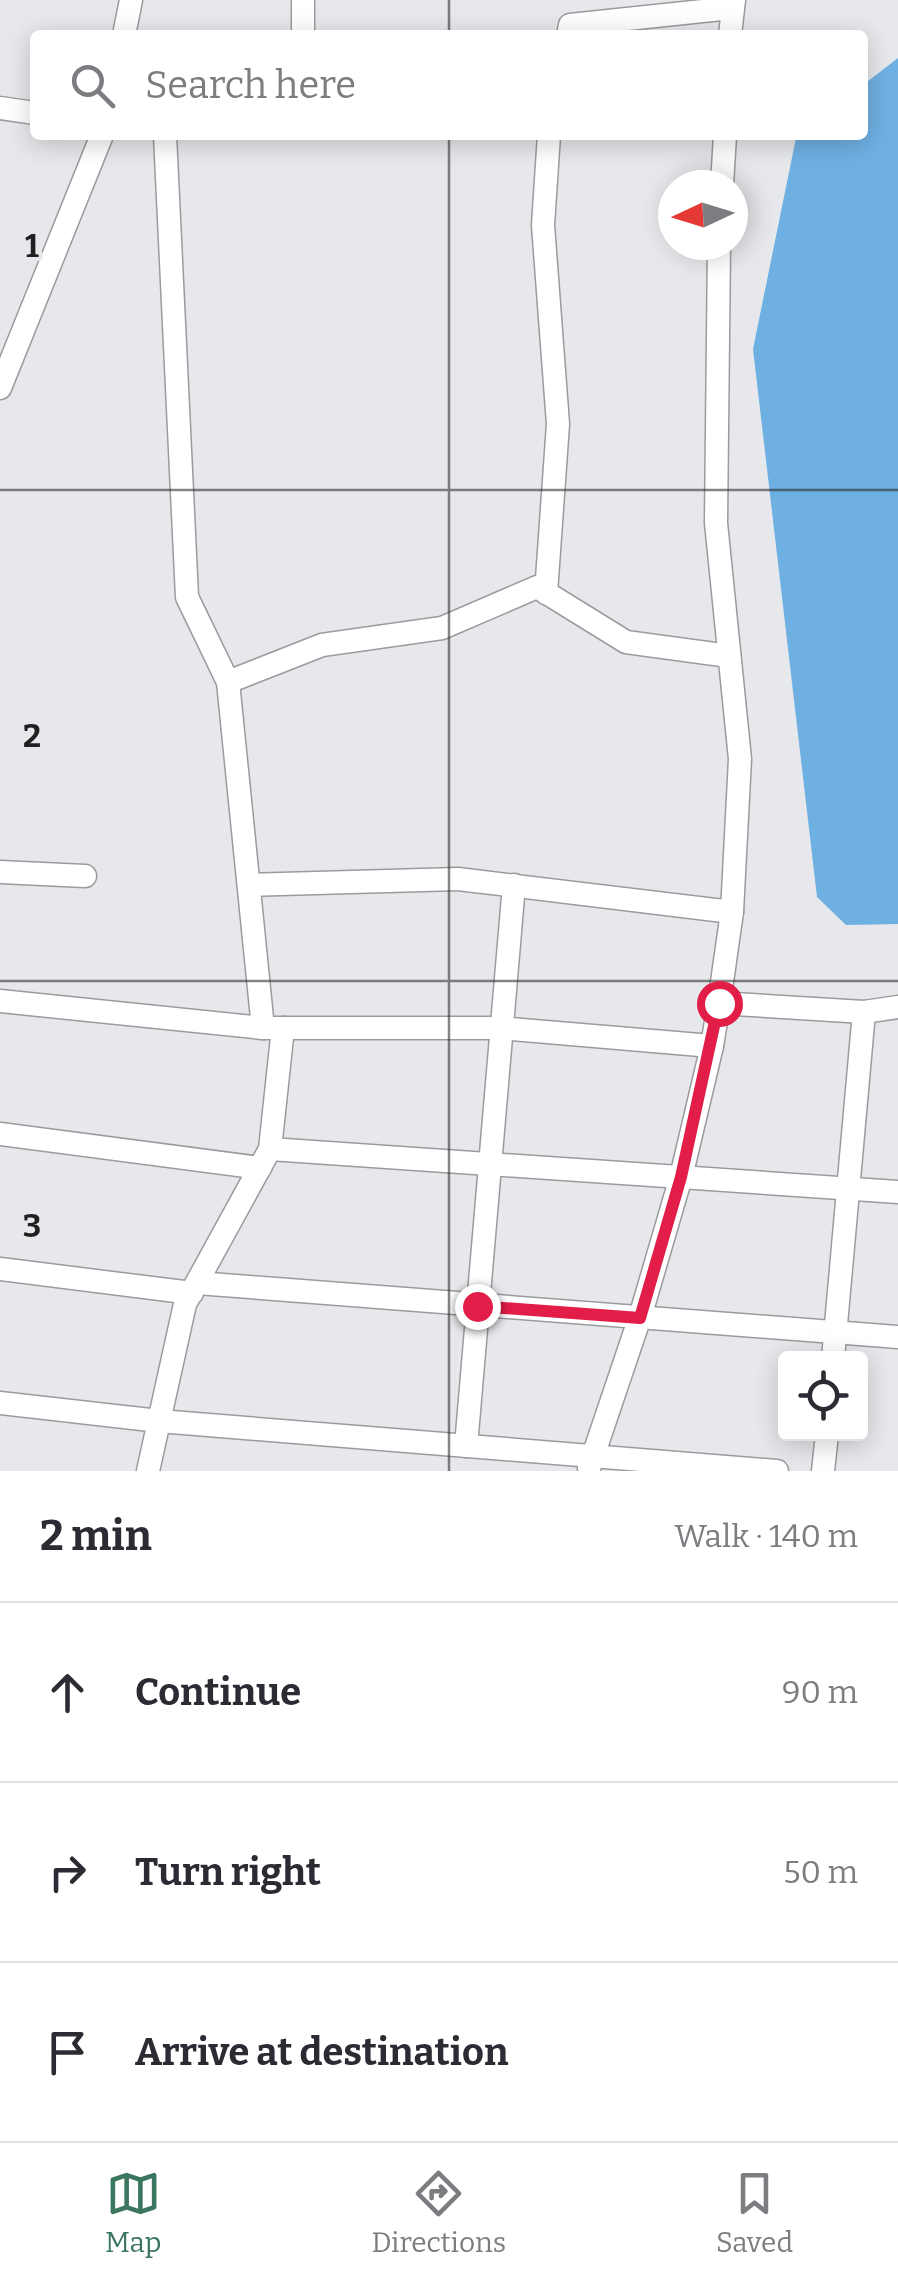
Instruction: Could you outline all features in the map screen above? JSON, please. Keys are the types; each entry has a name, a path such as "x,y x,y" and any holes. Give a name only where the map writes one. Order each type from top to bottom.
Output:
{"street":[{"path":"125,30 130,0"},
{"path":"303,0 304,30"},
{"path":"569,30 570,25 733,4 730,30"},
{"path":"0,108 30,112"},
{"path":"0,388 100,140"},
{"path":"148,1471 185,1304 265,1159 273,1028 249,886 228,682 187,597 165,140"},
{"path":"546,592 558,424 542,224 549,140"},
{"path":"723,170 725,140"},
{"path":"590,1464 640,1318 681,1177 712,1046 732,912 740,759 716,523 720,260"},
{"path":"228,682 322,644 442,628 537,587 626,642 729,656"},
{"path":"0,872 86,876"},
{"path":"249,886 458,879 732,912"},
{"path":"466,1446 514,885"},
{"path":"0,1001 273,1028 500,1028 712,1046"},
{"path":"719,1003 864,1012 898,1007"},
{"path":"834,1351 864,1012"},
{"path":"0,1134 265,1159 492,1164 898,1192"},
{"path":"0,1269 194,1288 898,1336"},
{"path":"0,1403 160,1421 466,1446 590,1464 777,1471"},
{"path":"824,1471 826,1441"}],"water":[{"path":"898,58 898,924 846,925 817,897 753,349 796,140 868,140 868,81"}],"route":[{"path":"477,1306 640,1318 681,1177 719,1003"}]}
